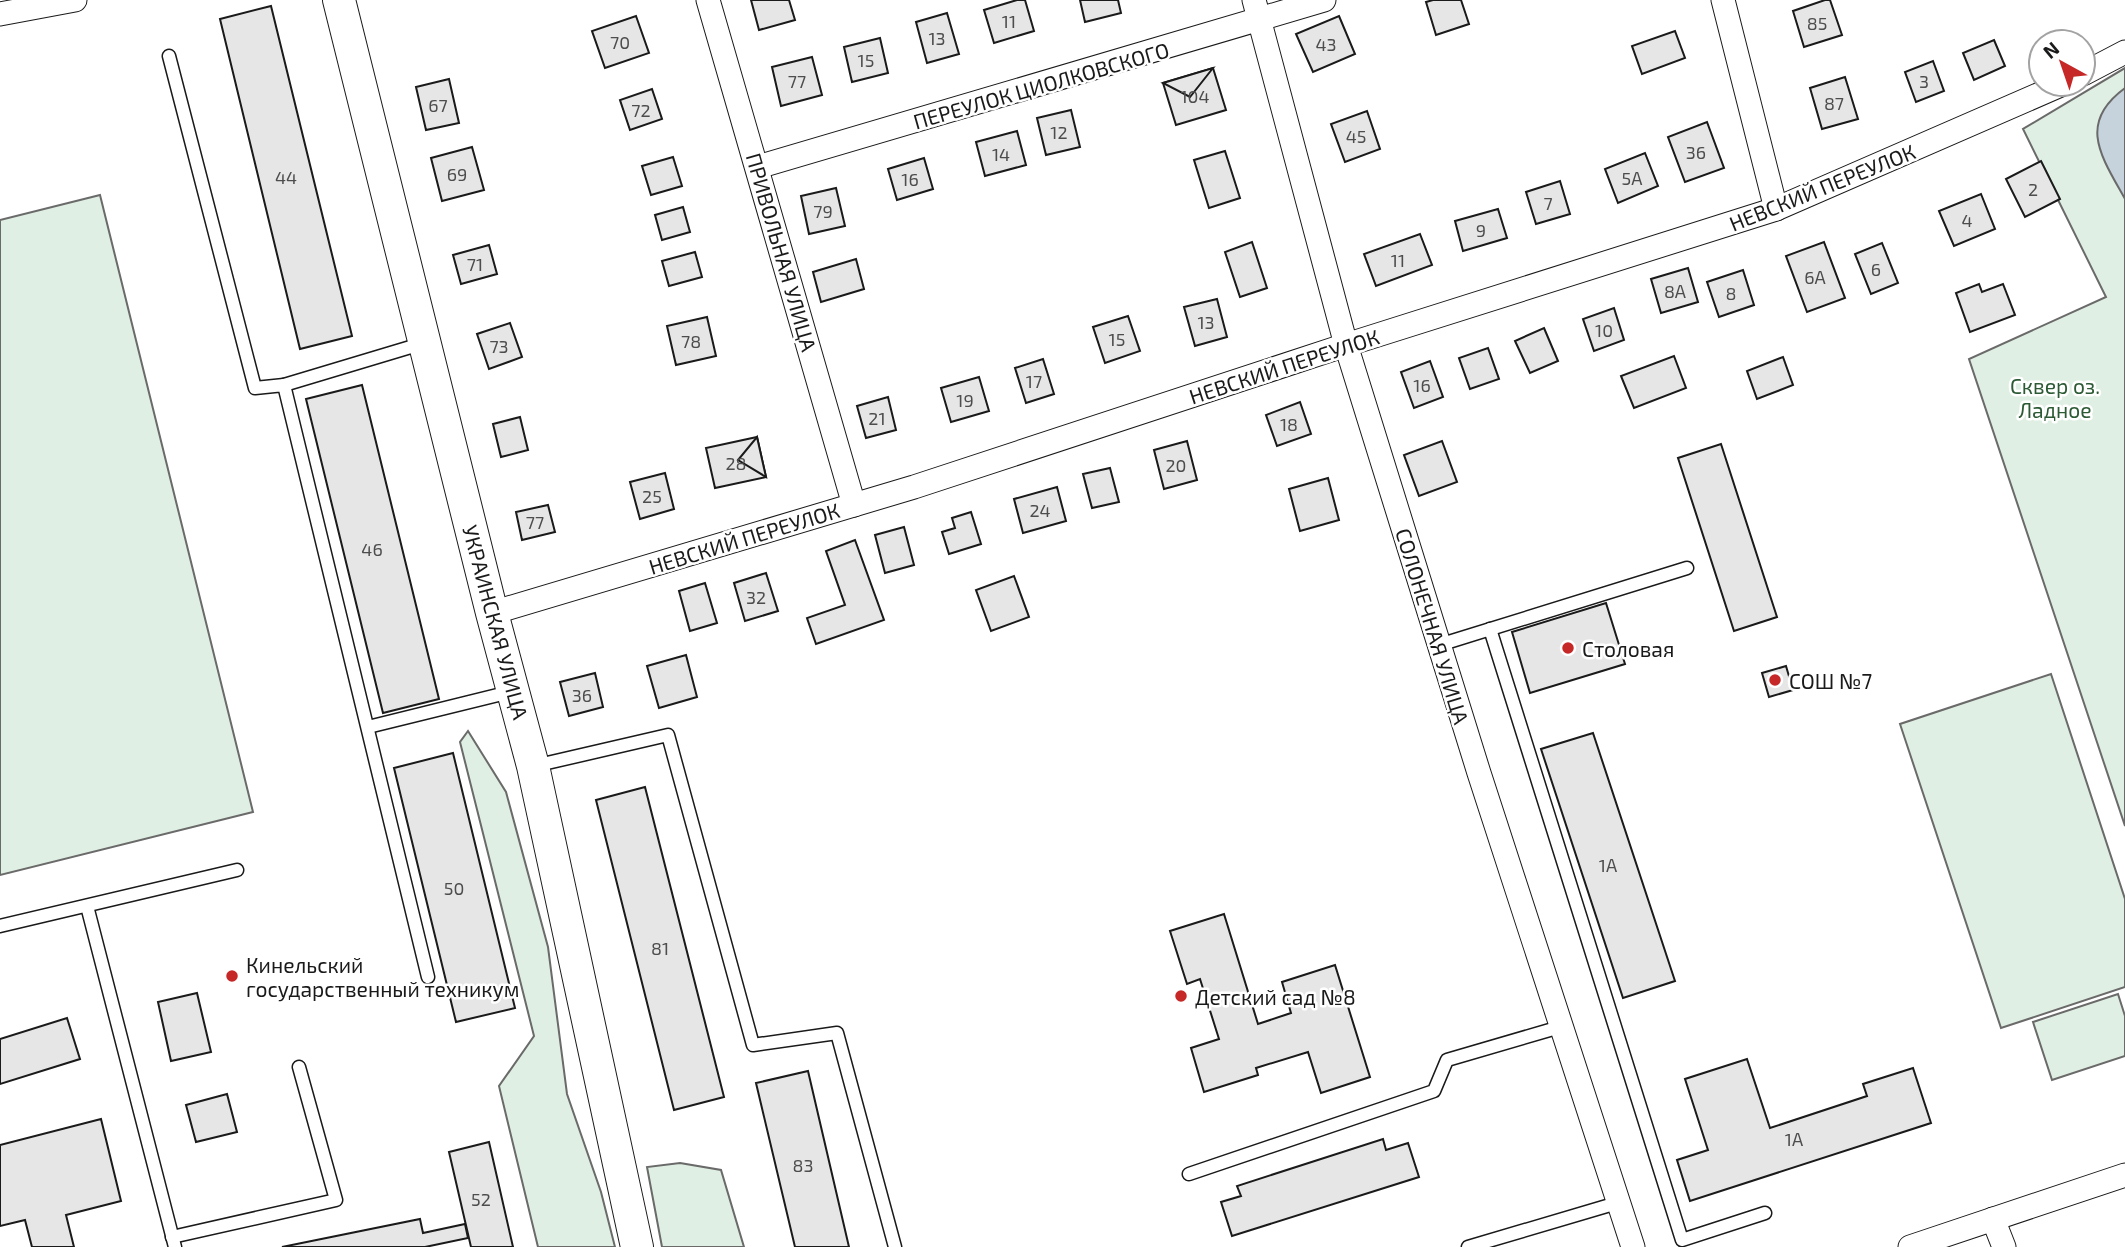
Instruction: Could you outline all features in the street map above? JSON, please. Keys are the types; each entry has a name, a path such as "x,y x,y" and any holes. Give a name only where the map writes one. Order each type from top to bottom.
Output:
{"main road":[{"name":"УКРАИНСКАЯ УЛИЦА","path":"339,0 427,343 492,613 533,766 637,1247"}],"street":[{"path":"0,14 75,0"},
{"name":"ПРИВОЛЬНАЯ УЛИЦА","path":"708,0 854,505"},
{"name":"ПЕРЕУЛОК ЦИОЛКОВСКОГО","path":"758,167 1257,10 1324,0"},
{"path":"1723,0 1776,209"},
{"name":"СОЛОНЕЧНАЯ УЛИЦА","path":"1257,10 1346,345 1560,1027 1633,1247"},
{"path":"2097,67 2125,52"},
{"name":"НЕВСКИЙ ПЕРЕУЛОК","path":"492,613 854,505 1776,209 2031,98"},
{"path":"1910,1247 2125,1175"},
{"path":"1993,1219 2004,1247"}],"lane":[{"path":"169,56 255,388 284,384 427,343"},
{"path":"284,384 428,977"},
{"path":"1439,645 1687,568"},
{"path":"1490,629 1682,1240 1765,1213"},
{"path":"368,727 513,691"},
{"path":"533,766 668,735 753,1045 837,1033 895,1247"},
{"path":"0,926 237,870"},
{"path":"87,906 174,1242 336,1200 299,1067"},
{"path":"1189,1174 1434,1091 1447,1060 1560,1027"},
{"path":"1468,1247 1617,1203"}],"green space":[{"name":"Сквер оз. Ладное","path":"2125,68 2125,826 1969,359 2106,297 2023,129 2075,98 2097,98 2097,85"},
{"path":"100,195 253,812 0,875 0,220"},
{"path":"2051,674 2125,899 2125,987 2001,1028 1900,724"},
{"path":"468,731 506,792 548,947 567,1094 601,1192 615,1247 538,1247 499,1086 534,1036 460,742"},
{"path":"2118,994 2125,1016 2125,1056 2052,1080 2033,1022"},
{"path":"680,1163 721,1170 744,1247 662,1247 647,1167"}],"shaded area":[{"path":"2125,88 2125,199 2102,154 2098,127 2101,114 2110,101"}],"building":[{"path":"751,0 789,0 795,20 759,30"},
{"path":"1025,0 1034,31 994,43 984,10"},
{"path":"1080,0 1118,0 1121,13 1085,22"},
{"path":"1461,0 1469,24 1436,35 1426,2"},
{"path":"1830,0 1842,35 1804,47 1793,11"},
{"path":"271,6 352,336 300,349 220,19"},
{"path":"947,13 959,54 927,63 916,22"},
{"path":"636,16 649,53 605,68 592,31"},
{"path":"1339,16 1355,54 1313,72 1296,34"},
{"path":"1675,31 1685,58 1642,74 1632,46"},
{"path":"880,38 888,73 852,82 844,47"},
{"path":"1994,40 2005,66 1974,80 1963,53"},
{"path":"812,57 822,95 781,106 772,67"},
{"path":"1933,61 1944,91 1916,102 1905,72"},
{"path":"1213,68 1226,110 1176,125 1163,83"},
{"path":"1213,68 1190,97 1163,83"},
{"path":"1845,77 1858,119 1822,129 1810,88"},
{"path":"449,79 459,123 426,130 416,87"},
{"path":"652,89 662,119 630,130 620,100"},
{"path":"1071,110 1080,147 1046,155 1037,118"},
{"path":"1367,111 1380,149 1345,162 1331,124"},
{"path":"1707,122 1724,168 1685,182 1668,137"},
{"path":"1017,131 1026,165 985,176 976,142"},
{"path":"472,147 484,190 442,201 431,158"},
{"path":"1225,151 1240,198 1209,208 1194,160"},
{"path":"1645,153 1658,186 1618,203 1605,169"},
{"path":"673,157 682,186 651,195 642,166"},
{"path":"924,158 933,189 897,200 888,169"},
{"path":"2041,161 2060,199 2025,217 2006,179"},
{"path":"1560,181 1570,214 1536,224 1526,192"},
{"path":"836,188 845,226 809,234 801,196"},
{"path":"1981,194 1995,229 1954,246 1939,211"},
{"path":"683,207 690,232 662,240 655,215"},
{"path":"1498,209 1507,238 1463,251 1455,221"},
{"path":"1420,234 1432,265 1376,286 1364,254"},
{"path":"1252,242 1267,288 1240,297 1225,252"},
{"path":"1824,242 1845,298 1807,312 1786,256"},
{"path":"1882,243 1898,283 1871,294 1855,254"},
{"path":"489,245 497,274 461,284 453,255"},
{"path":"695,252 702,277 669,286 662,261"},
{"path":"856,259 864,289 821,302 813,272"},
{"path":"1688,268 1698,302 1661,313 1651,279"},
{"path":"1743,270 1754,305 1719,317 1707,282"},
{"path":"1979,284 1982,292 2003,284 2015,315 1970,332 1956,293"},
{"path":"1217,299 1227,337 1195,346 1184,307"},
{"path":"1614,308 1624,340 1594,351 1583,319"},
{"path":"1128,316 1140,351 1105,363 1093,327"},
{"path":"707,317 716,356 676,365 667,326"},
{"path":"510,323 522,357 489,369 477,334"},
{"path":"1544,328 1558,361 1530,373 1515,341"},
{"path":"1488,348 1499,379 1470,389 1459,358"},
{"path":"1674,356 1686,388 1634,408 1621,376"},
{"path":"1783,357 1793,385 1757,399 1747,371"},
{"path":"1043,359 1054,394 1026,403 1015,368"},
{"path":"1430,361 1443,397 1414,408 1401,372"},
{"path":"979,377 989,411 951,422 941,388"},
{"path":"362,385 439,699 383,713 306,399"},
{"path":"888,397 896,430 866,438 857,406"},
{"path":"1300,402 1311,434 1277,446 1266,415"},
{"path":"520,417 528,450 501,457 493,424"},
{"path":"757,437 766,477 715,488 706,448"},
{"path":"757,437 766,477 738,460"},
{"path":"1187,441 1197,480 1164,489 1154,450"},
{"path":"1442,441 1457,482 1419,496 1404,455"},
{"path":"1721,444 1777,617 1734,631 1678,458"},
{"path":"1110,468 1119,502 1092,508 1083,474"},
{"path":"665,473 674,509 640,519 630,482"},
{"path":"1328,478 1339,520 1300,531 1289,489"},
{"path":"1057,487 1066,521 1023,533 1014,499"},
{"path":"548,505 555,532 522,540 516,512"},
{"path":"971,512 981,544 949,554 942,532 955,528 952,518"},
{"path":"904,527 914,565 885,573 875,535"},
{"path":"855,540 884,620 816,644 807,618 845,605 826,551"},
{"path":"766,573 778,611 745,621 734,583"},
{"path":"1014,576 1029,617 991,631 976,590"},
{"path":"705,583 717,623 690,631 679,591"},
{"name":"Столовая","path":"1606,603 1625,664 1530,693 1512,632"},
{"path":"686,655 697,697 659,708 647,666"},
{"path":"1786,666 1793,690 1769,697 1762,673"},
{"path":"595,673 603,707 569,716 560,682"},
{"path":"1593,733 1675,981 1623,998 1541,749"},
{"path":"453,753 515,1008 456,1022 394,768"},
{"path":"645,787 724,1097 674,1110 596,800"},
{"path":"1224,914 1258,1024 1291,1013 1282,982 1335,965 1370,1077 1321,1093 1308,1052 1256,1068 1258,1075 1204,1092 1191,1048 1219,1039 1200,979 1187,984 1170,931"},
{"path":"197,993 211,1052 171,1061 158,1002"},
{"path":"67,1018 80,1059 0,1084 0,1039"},
{"path":"1747,1059 1770,1128 1867,1096 1863,1084 1913,1068 1931,1123 1690,1201 1677,1160 1708,1150 1685,1079"},
{"path":"808,1071 849,1247 795,1247 756,1083"},
{"path":"227,1094 237,1132 196,1142 186,1105"},
{"path":"101,1119 121,1201 66,1215 74,1247 32,1247 25,1220 0,1226 0,1145"},
{"path":"1383,1139 1386,1150 1408,1143 1419,1177 1232,1236 1221,1202 1241,1196 1237,1186"},
{"path":"489,1142 513,1247 471,1247 449,1152"},
{"path":"420,1219 423,1233 465,1224 468,1238 425,1247 282,1247"}],"place":[{"name":"Столовая","path":"1568,648"},
{"name":"СОШ №7","path":"1775,680"},
{"name":"Кинельский государственный техникум","path":"232,976"},
{"name":"Детский сад №8","path":"1181,996"}]}
